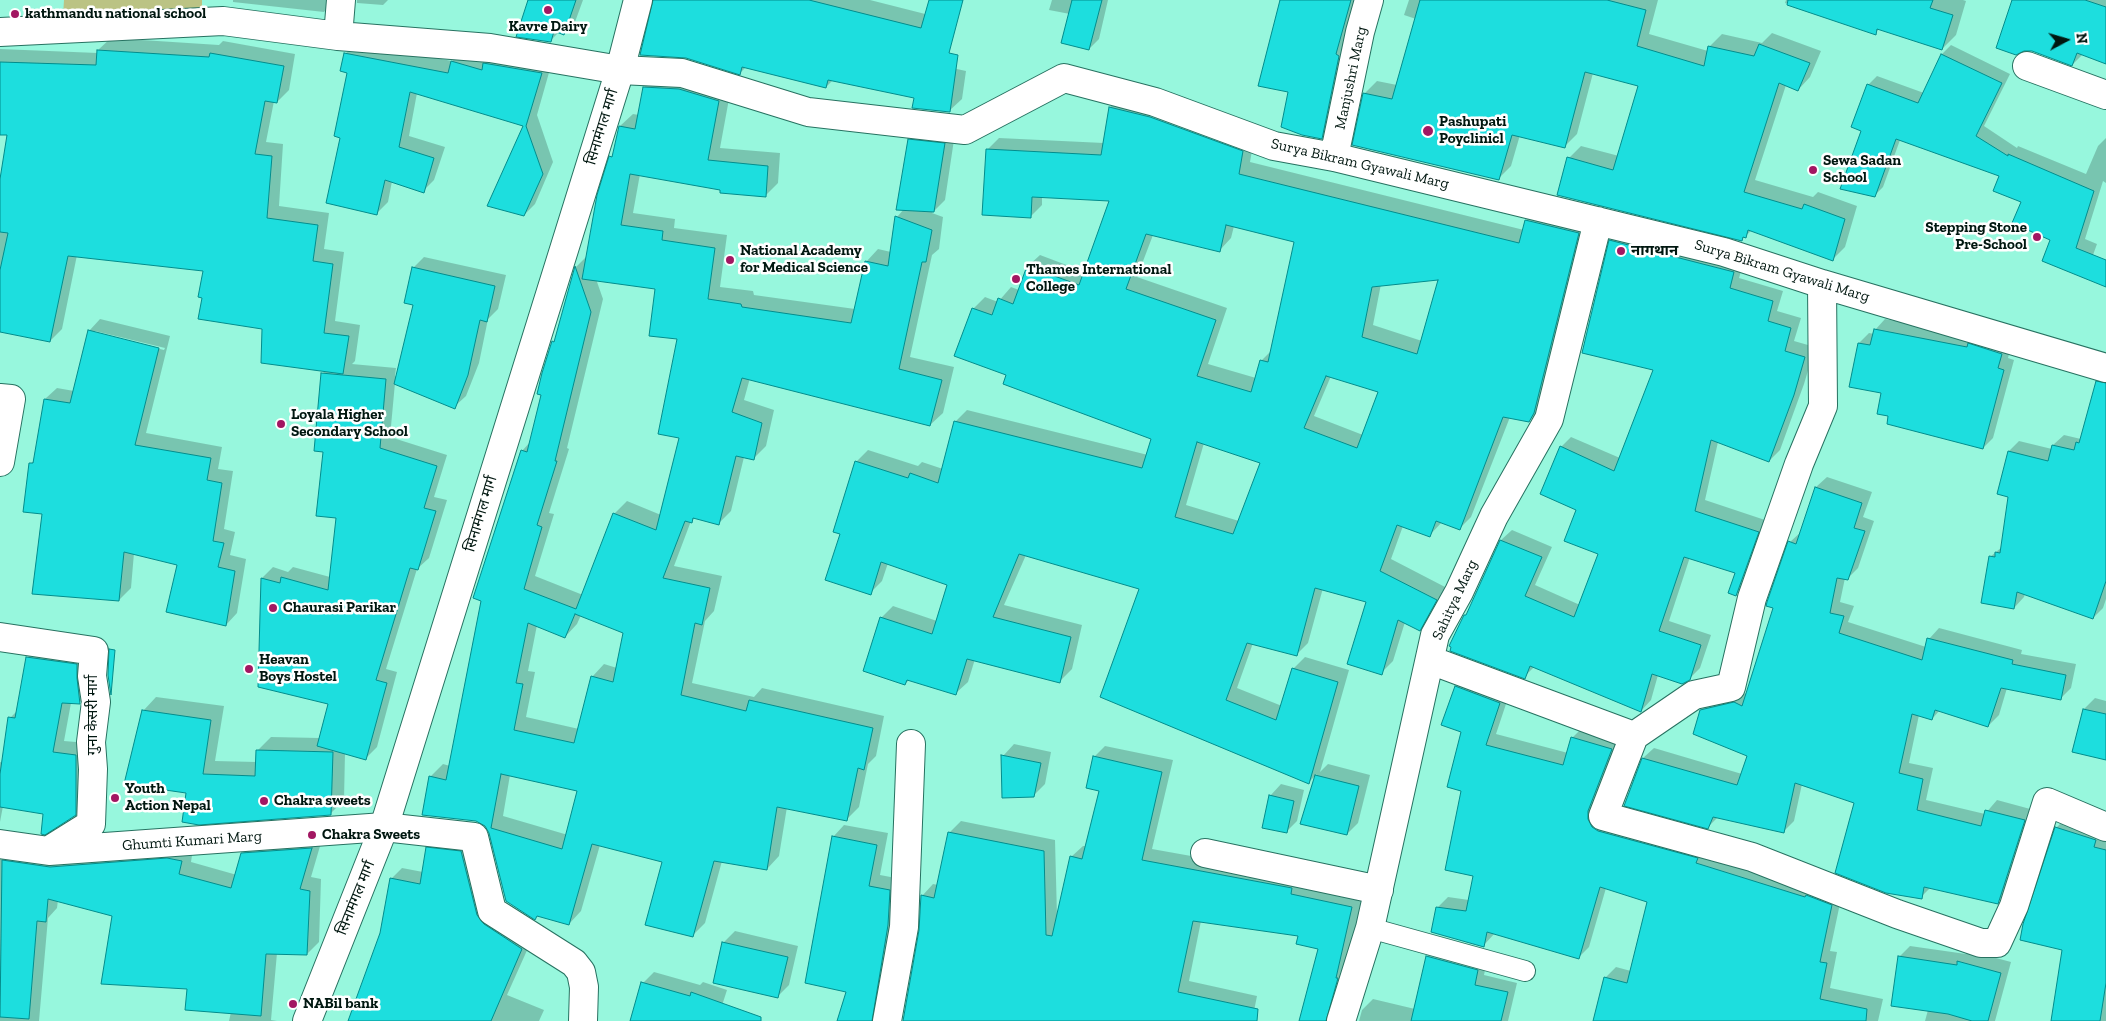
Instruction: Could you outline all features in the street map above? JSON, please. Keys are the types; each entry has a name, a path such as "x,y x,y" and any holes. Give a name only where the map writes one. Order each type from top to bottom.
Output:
{"street":[{"path":"338,36 341,0"},
{"name":"सिनामंगल मार्ग","path":"307,1021 384,827 620,70 638,0"},
{"name":"Manjushri Marg","path":"1334,157 1360,32 1369,0"},
{"name":"Surya Bikram Gyawali Marg","path":"0,32 226,11 338,36 490,48 620,70 682,73 808,112 965,130 1064,78 1155,102 1274,146 1334,157 1724,252 1822,284 2106,368"},
{"path":"2027,66 2106,95"},
{"name":"Sahitya Marg","path":"1341,1021 1370,928 1435,635 1459,592 1494,516 1549,419 1598,221"},
{"path":"1822,284 1823,406 1799,464 1752,598 1731,687 1694,695 1634,736 1603,816 1752,857 1897,914 1981,943 1997,943 2014,906 2047,802 2106,826"},
{"path":"0,398 11,399 0,462"},
{"name":"गुना केसरी मार्ग","path":"0,637 94,651 92,676 96,702 91,742 93,769 91,824 49,851"},
{"path":"1430,660 1634,736"},
{"path":"887,1021 904,927 910,744"},
{"name":"Ghumti Kumari Marg","path":"0,844 49,851 384,827 474,837 492,912 574,962 581,972 584,988 582,1021"},
{"path":"1205,853 1379,890"}],"lane":[{"path":"1370,928 1525,971"}],"green space":[{"path":"64,0 202,0 202,14 63,16"}],"building":[{"name":"Kavre Dairy","path":"528,0 576,0 564,35 554,31 551,42 516,37"},
{"path":"653,0 809,0 921,28 929,0 963,0 949,53 958,55 950,112 912,108 914,98 828,80 826,88 742,67 740,75 686,58 640,55"},
{"path":"1072,0 1102,0 1089,50 1061,43"},
{"path":"1280,0 1351,0 1336,54 1339,56 1322,139 1302,135 1281,127 1288,92 1258,86"},
{"path":"1420,0 1607,0 1646,10 1637,46 1704,66 1708,46 1754,56 1759,44 1810,63 1798,91 1779,83 1744,192 1802,209 1804,204 1845,219 1833,261 1748,230 1746,238 1743,237 1742,241 1557,195 1567,157 1613,170 1638,86 1585,72 1565,148 1512,135 1499,180 1352,145 1363,93 1392,99"},
{"path":"1788,0 1933,0 1930,8 1953,15 1942,50 1877,29 1876,35 1787,5"},
{"path":"2012,0 2085,0 2106,7 2106,64 2077,53 2072,66 2032,51 2024,51 2016,55 1996,48"},
{"path":"97,50 209,57 210,53 284,66 277,103 265,101 255,154 272,156 267,218 318,225 313,261 333,264 324,333 349,336 343,374 261,363 262,329 198,319 202,298 198,297 203,271 68,256 50,342 0,332 0,270 8,233 0,232 0,179 7,135 0,135 0,62 96,65"},
{"path":"344,53 448,73 451,61 482,70 483,63 542,73 526,126 543,174 524,216 487,206 523,126 410,92 399,147 434,158 424,193 385,180 377,215 326,203 340,138 334,136 347,73 340,71"},
{"path":"1941,54 2002,83 1976,136 2008,156 2008,154 2094,191 2076,248 2106,260 2106,287 2042,261 2050,240 2012,223 2021,202 1993,191 1999,176 1896,139 1875,197 1840,189 1861,131 1851,127 1867,84 1918,103"},
{"path":"643,87 679,89 719,101 708,160 768,166 766,197 720,193 720,190 630,174 621,225 663,231 662,240 715,248 708,299 741,304 742,307 851,323 865,261 888,266 895,216 932,230 926,262 922,262 899,369 942,380 930,426 742,378 732,412 762,423 754,460 736,456 719,525 693,518 692,523 685,521 663,578 710,588 702,625 695,623 681,695 746,711 749,700 873,728 864,770 858,768 847,821 777,807 767,870 714,861 693,937 645,925 662,862 592,844 569,925 537,916 535,920 506,901 489,833 485,826 476,821 422,815 429,776 446,780 481,601 473,598 521,450 527,452 541,395 537,394 542,373 552,341 554,342 575,266 591,312 555,461 557,461 537,525 542,527 524,589 576,609 613,513 656,530 679,438 658,434 677,339 649,336 655,289 582,279 597,195 609,156 612,157 619,126 635,129","holes":["575,614 623,633 613,682 591,676 574,743 514,730 523,684 516,683 528,623 565,638","501,774 577,791 562,849 491,828"]},
{"path":"1109,107 1150,117 1243,151 1239,174 1519,243 1525,220 1579,233 1534,413 1529,422 1503,417 1460,530 1436,521 1430,537 1397,525 1380,571 1437,600 1420,631 1398,620 1382,675 1347,664 1366,602 1315,588 1297,656 1247,643 1226,700 1276,720 1292,668 1338,682 1309,784 1100,697 1139,589 1019,554 993,617 1071,637 1060,683 967,659 956,695 907,680 905,685 863,671 880,617 932,634 947,585 881,562 871,595 825,580 840,534 833,532 855,461 908,478 910,473 938,483 954,421 1142,468 1151,439 1003,384 1006,375 954,356 972,308 992,315 998,298 1013,304 1027,266 1079,285 1109,201 1032,197 1031,218 982,215 986,149 1101,155","holes":["1226,225 1294,242 1268,362 1260,360 1251,392 1197,376 1216,320 1126,289 1146,234 1220,252","1438,280 1417,354 1362,337 1372,287","1326,376 1378,392 1357,448 1304,428","1197,442 1260,463 1233,534 1175,517"]},
{"path":"908,139 945,143 934,212 896,210"},
{"path":"1609,240 1734,272 1730,288 1773,301 1768,321 1791,328 1785,351 1805,357 1794,395 1769,462 1711,440 1695,511 1759,532 1736,596 1728,593 1735,573 1684,557 1659,631 1701,645 1690,680 1682,684 1652,674 1641,712 1530,666 1525,679 1450,651 1451,647 1449,646 1464,615 1466,615 1500,540 1542,557 1525,596 1574,617 1598,554 1564,541 1576,510 1540,494 1560,446 1614,471 1653,370 1582,353"},
{"path":"412,267 495,286 487,322 480,320 468,375 455,409 394,384 413,305 404,303"},
{"path":"1874,329 1967,347 1968,343 2002,354 1998,368 2004,370 1983,449 1887,424 1888,416 1877,414 1881,393 1849,387 1858,343 1870,345"},
{"path":"88,330 159,348 135,445 211,458 207,480 222,483 213,541 224,543 218,567 235,571 226,626 166,612 177,565 124,552 119,601 32,594 42,514 23,512 29,463 33,463 44,399 70,403"},
{"path":"321,373 386,379 380,448 437,466 424,508 436,511 418,570 410,568 376,680 387,683 366,760 317,746 328,704 258,687 261,578 280,583 281,577 328,590 336,518 316,516 323,452 314,451"},
{"path":"2096,381 2106,383 2106,581 2093,619 2017,592 2014,609 1981,603 1989,556 1995,557 1995,552 2000,553 2008,497 1997,494 2008,451 2048,461 2052,445 2074,450 2076,442 2079,443"},
{"path":"1815,487 1862,503 1854,528 1865,531 1848,580 1837,578 1830,613 1844,616 1839,633 1922,660 1927,638 2013,660 2012,664 2066,675 2061,700 2001,688 1988,727 1935,710 1932,720 1912,714 1899,773 1923,779 1917,810 1981,826 1985,810 2025,820 1998,904 1924,887 1922,899 1886,893 1835,873 1854,803 1795,783 1784,833 1713,817 1708,829 1624,806 1642,758 1737,785 1747,756 1693,734 1700,710 1734,702 1742,706 1773,608 1766,606 1767,602 1788,541 1796,544"},
{"path":"109,649 115,650 111,695 108,675"},
{"path":"26,657 77,664 80,704 62,703 53,752 76,755 76,815 45,835 41,834 43,814 0,807 0,774 8,717 15,718"},
{"path":"1455,686 1500,703 1486,745 1563,765 1571,737 1612,749 1588,811 1588,819 1592,827 1598,831 1698,858 1696,863 1805,897 1806,895 1832,905 1820,962 1827,963 1820,999 1867,1009 1866,1021 1593,1021 1604,977 1627,983 1647,902 1600,887 1579,959 1487,932 1484,947 1431,932 1436,907 1466,911 1473,876 1445,870 1461,791 1447,787 1461,732 1441,725"},
{"path":"2083,709 2106,714 2106,760 2072,752"},
{"path":"142,710 211,720 203,774 255,776 256,750 333,752 331,815 199,825 182,822 186,793 124,784"},
{"path":"1001,755 1041,763 1034,797 1002,798"},
{"path":"1093,756 1162,772 1142,860 1292,888 1291,894 1352,907 1336,978 1338,978 1326,1021 1299,1021 1318,949 1296,944 1298,936 1193,921 1178,992 1258,1009 1257,1021 903,1021 919,930 921,895 934,898 948,832 1044,851 1046,935 1052,936 1070,856 1082,859 1099,791 1086,788"},
{"path":"1315,775 1359,786 1347,835 1300,824"},
{"path":"1269,795 1294,801 1287,833 1262,828"},
{"path":"2055,827 2096,840 2094,847 2106,850 2106,983 2100,1021 2051,1021 2062,950 2020,940 2023,924"},
{"path":"832,836 877,845 869,886 890,890 888,925 872,1021 837,1021 846,992 805,983"},
{"path":"426,847 461,851 477,915 484,924 522,949 491,1021 348,1021 380,933 390,878 420,884"},
{"path":"312,848 300,889 310,891 307,955 266,954 261,1016 185,1010 187,989 101,984 112,916 48,899 46,922 37,921 29,1019 0,1017 2,860 50,867 167,858 182,861 179,874 231,888 241,853"},
{"path":"722,942 788,957 778,998 713,983"},
{"path":"1426,956 1478,970 1475,985 1508,992 1501,1021 1411,1021"},
{"path":"1898,956 1957,965 1957,961 2001,973 1988,1021 1972,1021 1948,1014 1891,1006"},
{"path":"641,982 690,996 691,992 761,1017 761,1021 630,1021"}],"place":[{"name":"Kavre Dairy","path":"548,10"},
{"name":"kathmandu national school","path":"15,14"},
{"name":"Pashupati Poyclinicl","path":"1428,131"},
{"name":"Sewa Sadan School","path":"1813,170"},
{"name":"Stepping Stone Pre-School","path":"2037,237"},
{"name":"नागथान","path":"1621,251"},
{"name":"National Academy for Medical Science","path":"730,260"},
{"name":"Thames International College","path":"1016,279"},
{"name":"Loyala Higher Secondary School","path":"281,424"},
{"name":"Chaurasi Parikar","path":"273,608"},
{"name":"Heavan Boys Hostel","path":"249,669"},
{"name":"Youth Action Nepal","path":"115,798"},
{"name":"Chakra sweets","path":"264,801"},
{"name":"Chakra Sweets","path":"312,835"},
{"name":"NABil bank","path":"293,1004"}]}
